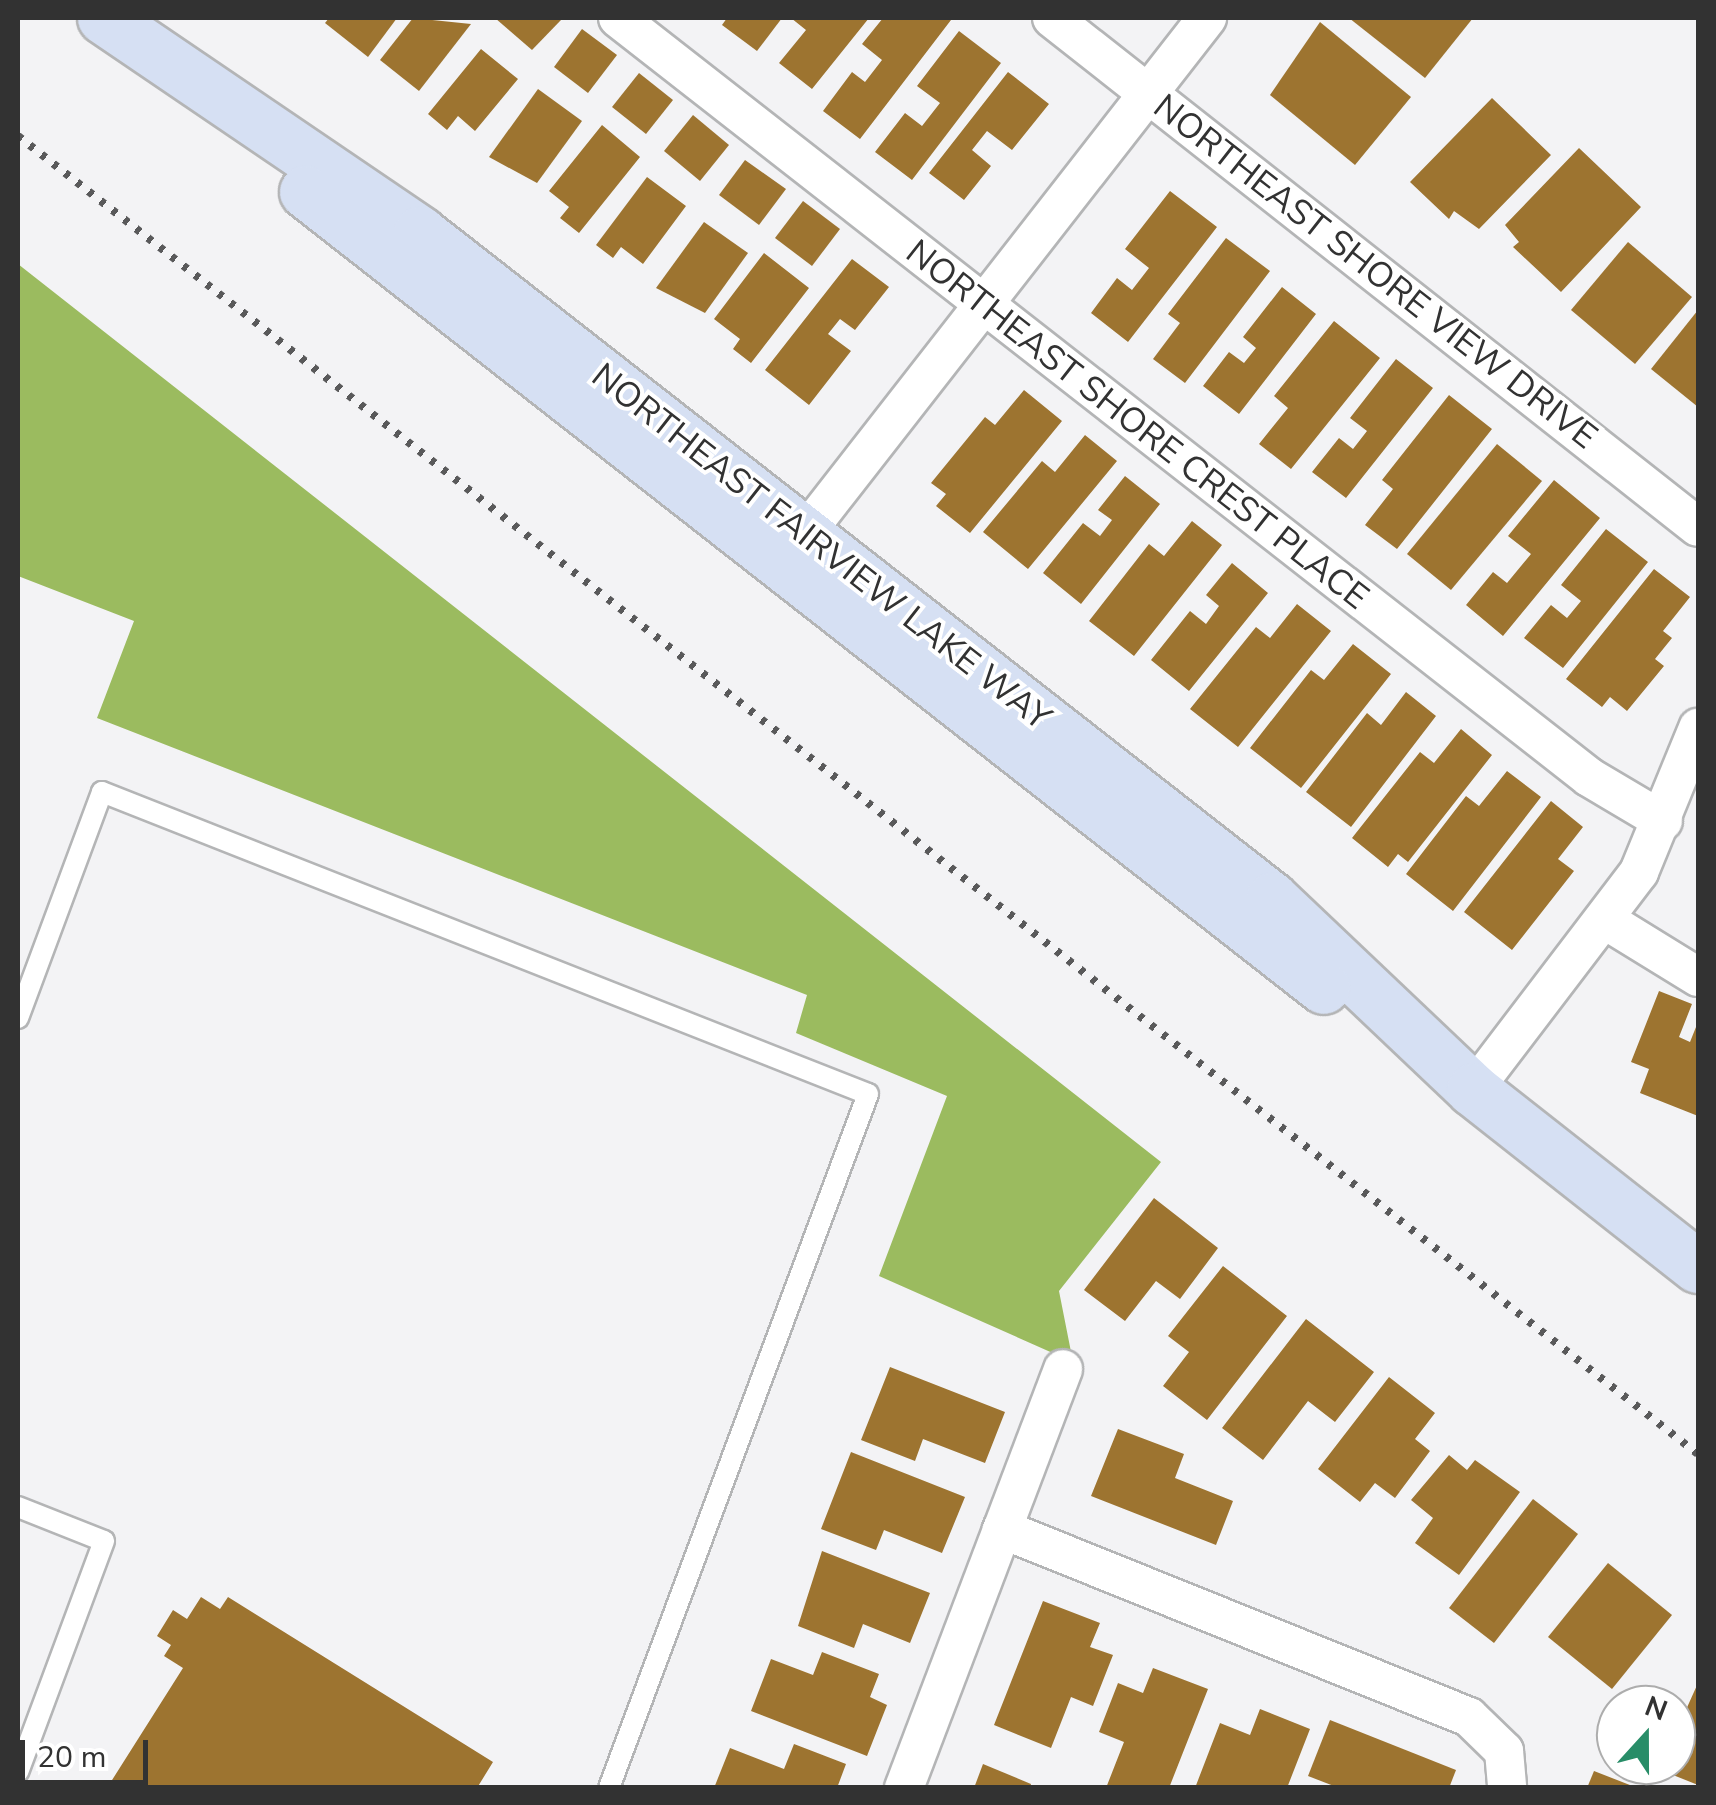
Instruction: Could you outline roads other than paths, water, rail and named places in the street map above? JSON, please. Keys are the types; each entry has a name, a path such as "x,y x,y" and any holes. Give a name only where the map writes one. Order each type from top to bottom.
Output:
{"street":[{"name":"NORTHEAST SHORE CREST PLACE","path":"618,18 1589,777 1663,821"},
{"name":"NORTHEAST SHORE VIEW DRIVE","path":"1052,18 1698,527"},
{"path":"793,549 1207,18"},
{"name":"NORTHEAST FAIRVIEW LAKE WAY","path":"132,26 173,88 793,549 1424,1066 1473,1090 1698,1268"},
{"path":"1473,1090 1607,920 1663,821 1698,728"},
{"path":"1607,920 1698,976"},
{"path":"904,1788 1063,1370"},
{"path":"1002,1529 1469,1717 1504,1750 1507,1788"}],"lane":[{"path":"18,1018 102,792 868,1094 609,1788"},
{"path":"18,1506 104,1541 18,1772"}],"railway":[{"path":"18,136 1698,1454"}]}
